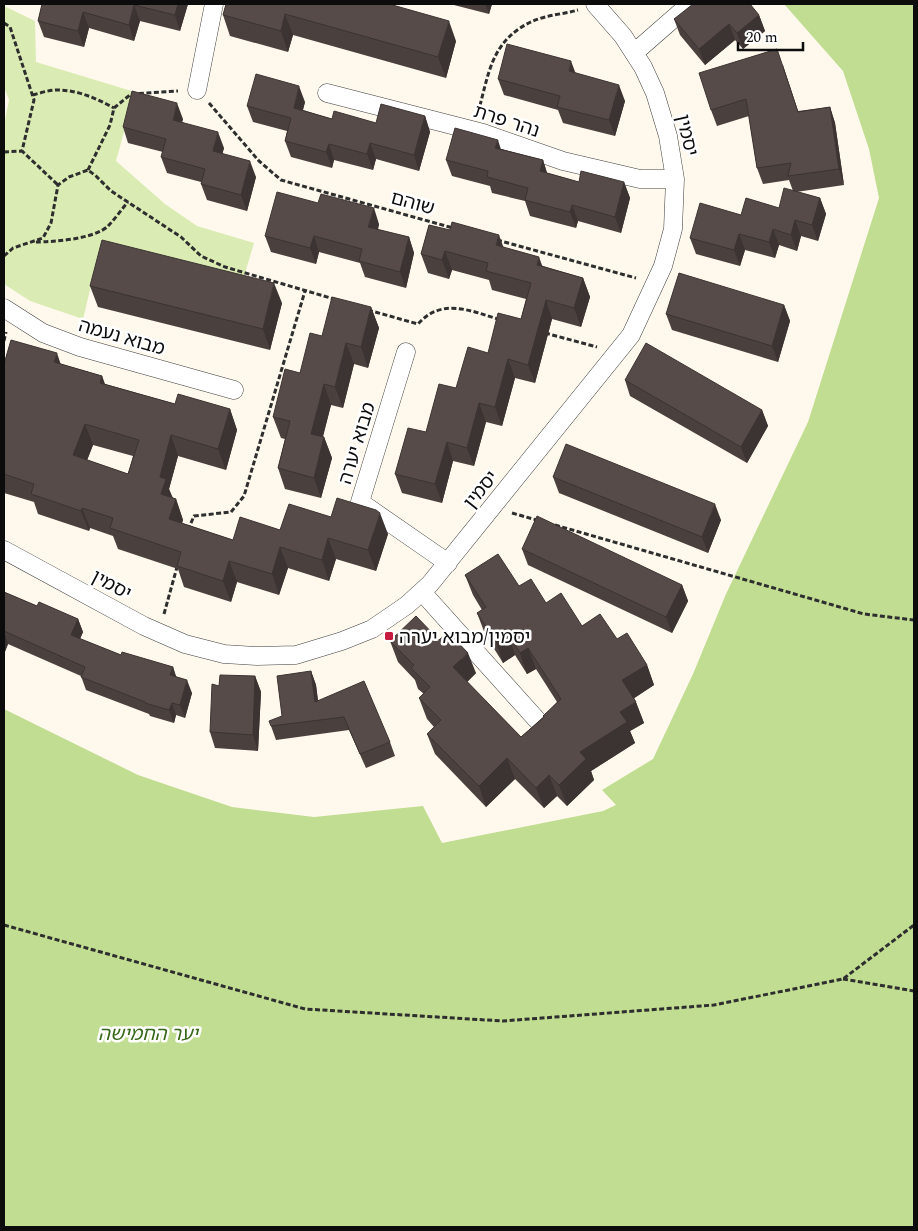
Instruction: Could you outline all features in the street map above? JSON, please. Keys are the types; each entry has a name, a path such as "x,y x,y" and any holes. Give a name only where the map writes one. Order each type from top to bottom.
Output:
{"street":[{"path":"197,90 214,4"},
{"path":"634,53 690,4"},
{"name":"יסמין","path":"4,550 144,626 185,644 224,654 257,656 296,655 342,641 372,629 407,605 422,592 448,563 617,353 631,334 663,266 673,229 675,179 668,136 655,93 643,67 623,36 596,5"},
{"name":"נהר פרת","path":"327,93 474,131 563,161 640,179 675,179"},
{"name":"מבוא נעמה","path":"4,308 43,333 80,347 234,390"},
{"name":"מבוא יערה","path":"406,352 360,502 448,563"},
{"path":"422,592 537,720"}],"path":[{"path":"474,131 490,67 497,51 513,34 534,21 596,5"},
{"path":"4,23 10,27 34,100 22,151"},
{"path":"33,95 56,90 75,92 95,98 114,108"},
{"path":"4,256 13,248 43,238 51,223 58,185 69,177 88,170 110,125 114,108 131,94 197,90"},
{"name":"שוהם","path":"197,90 259,160 281,180 457,229"},
{"path":"4,152 22,151 58,185"},
{"path":"88,170 112,191 180,237 200,256 225,267 343,302"},
{"path":"33,242 57,242 84,236 107,228 128,202"},
{"path":"495,239 656,283"},
{"path":"185,539 194,516 232,512 244,496 306,291"},
{"path":"362,308 418,324 437,310 453,307 508,322"},
{"path":"544,332 617,353"},
{"path":"492,507 864,614 914,620"},
{"path":"159,632 180,558"},
{"path":"4,925 305,1009 503,1021 714,1005 843,979 914,991"},
{"path":"843,979 914,925"}],"green space":[{"name":"יער החמישה","path":"784,4 914,4 914,1227 4,1227 4,709 138,775 232,807 314,817 423,806 442,843 603,811 616,805 602,790 653,759 693,674 726,594 808,422 879,198 869,149 843,71"},
{"path":"4,6 35,21 36,62 135,92 116,161 165,204 197,226 254,243 242,283 100,248 83,319 30,301 4,284 4,125 9,100 4,87"}],"building":[{"path":"42,4 178,4 175,15 134,5 129,25 83,12 78,31 38,21"},
{"path":"226,4 389,4 449,21 438,57 285,14 281,31 223,15"},
{"path":"693,4 750,4 759,15 737,33 729,24 699,49 674,19"},
{"path":"507,44 571,61 569,71 619,85 609,120 557,107 560,96 498,79"},
{"path":"777,49 798,112 830,107 839,169 788,176 791,163 757,168 746,99 711,110 699,73"},
{"path":"256,74 299,86 294,108 332,119 334,111 376,123 381,104 425,116 414,155 370,143 367,154 329,144 326,152 285,141 291,118 247,106"},
{"path":"132,91 177,103 173,120 218,132 213,151 250,161 241,195 201,184 205,169 161,157 166,139 123,127"},
{"path":"455,128 498,140 495,148 543,160 540,171 579,182 581,171 624,182 615,217 572,205 570,212 525,200 528,188 487,177 488,171 446,160"},
{"path":"784,188 820,198 812,225 795,220 791,235 773,229 769,242 739,234 734,250 690,238 700,203 741,215 746,198 779,208"},
{"path":"277,192 318,203 321,194 374,208 368,227 409,237 400,272 359,261 362,249 314,236 310,248 265,236"},
{"path":"452,222 499,235 496,245 539,257 537,265 583,278 574,308 546,300 528,365 508,359 495,407 479,403 467,448 447,442 435,484 395,474 408,428 426,432 439,384 456,388 468,347 488,353 498,313 521,319 531,283 486,271 488,263 445,251 442,260 421,254 429,225 450,230"},
{"path":"102,240 274,283 263,329 90,286"},
{"path":"679,273 784,305 772,346 666,314"},
{"path":"332,297 371,307 361,347 346,343 335,387 324,384 311,434 324,437 314,478 278,468 290,421 273,417 285,369 300,373 310,333 322,336"},
{"path":"11,340 57,353 54,362 102,376 100,383 175,404 178,394 230,409 218,449 171,435 160,477 166,479 161,494 176,499 169,519 233,540 240,517 280,530 289,504 331,517 337,498 376,510 380,513 368,550 328,538 322,560 280,547 272,574 229,561 223,581 177,566 181,552 110,528 113,518 82,508 81,511 31,494 34,484 4,474 4,364","holes":["85,424 139,440 128,474 73,455"]},
{"path":"646,343 762,410 741,447 625,380"},
{"path":"566,444 715,504 702,537 553,477"},
{"path":"537,516 682,585 666,617 522,549"},
{"path":"498,554 519,586 531,579 546,603 561,593 582,626 600,614 617,639 627,633 647,665 622,680 636,702 620,712 627,722 580,752 586,759 559,785 549,775 536,788 507,758 479,786 427,734 441,720 419,698 430,687 411,668 414,665 390,641 416,616 439,640 448,632 468,653 453,667 521,737 561,699 528,648 520,653 508,634 496,642 477,613 486,607 465,575"},
{"path":"4,592 37,606 39,602 78,619 71,635 121,655 122,652 173,667 170,675 187,680 180,705 172,703 169,710 145,703 81,677 85,667 4,631"},
{"path":"311,671 315,702 364,681 390,742 360,754 344,717 271,726 269,721 282,716 277,676"},
{"path":"220,675 255,676 253,735 210,732 212,684 219,686"}],"place":[{"name":"יסמין/מבוא יערה","path":"389,636"}]}
